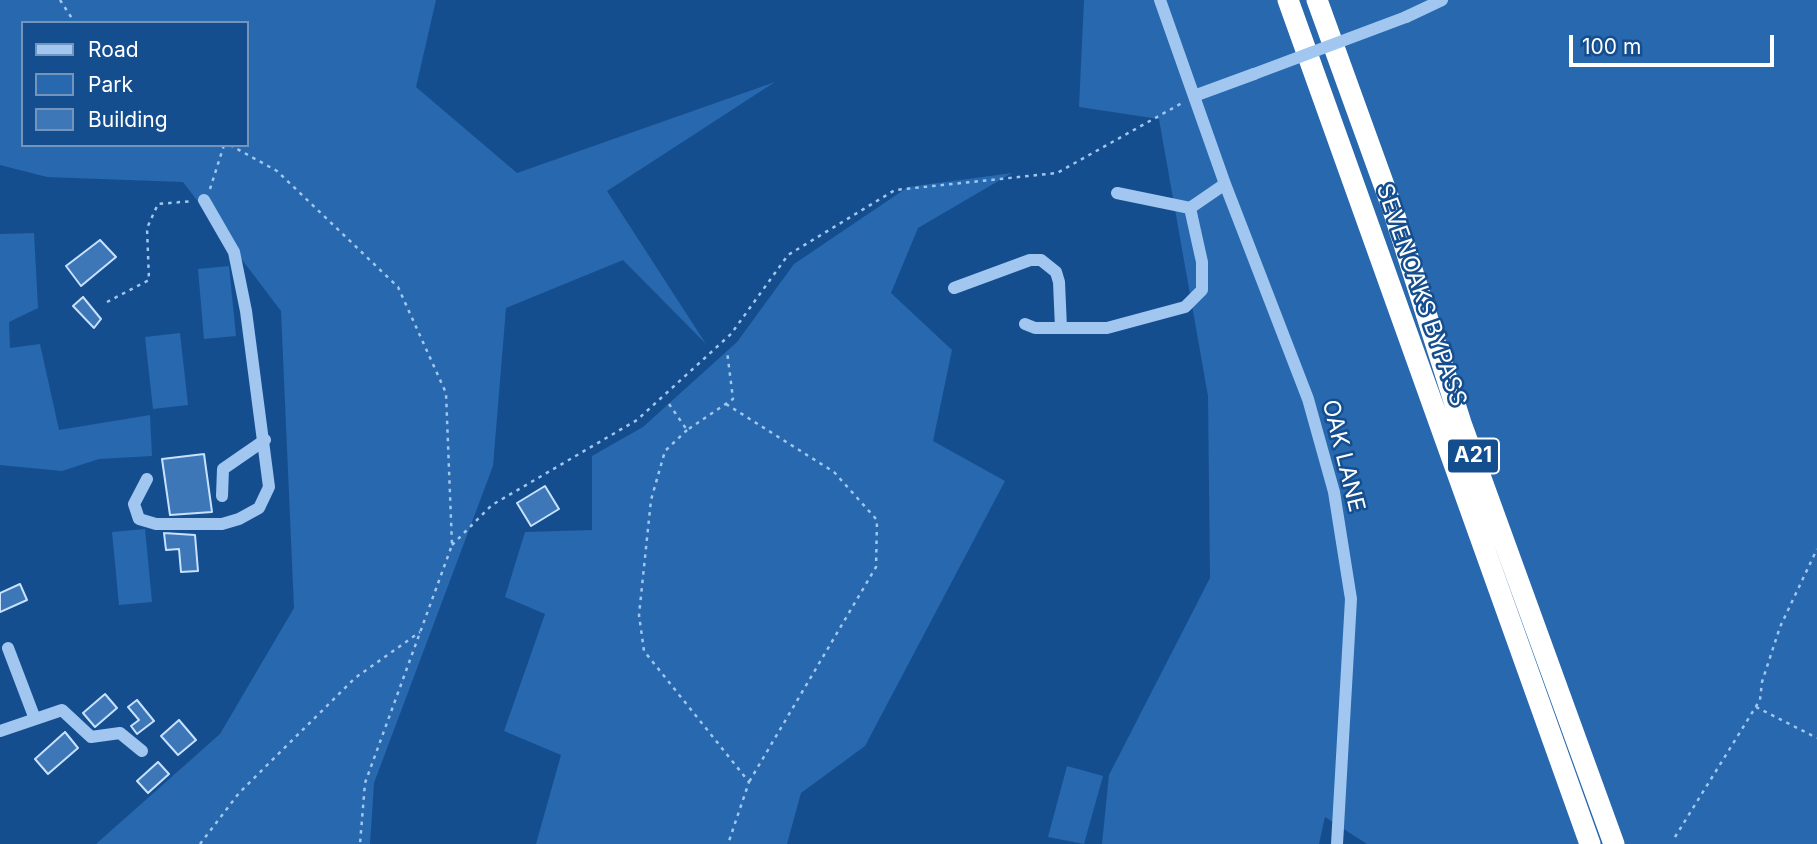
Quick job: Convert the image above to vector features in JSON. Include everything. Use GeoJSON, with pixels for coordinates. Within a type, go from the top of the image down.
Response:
{"type":"FeatureCollection","features":[{"type":"Feature","properties":{"kind":"highway","name":"SEVENOAKS BYPASS"},"geometry":{"type":"LineString","coordinates":[[1288,0],[1590,844]]}},
{"type":"Feature","properties":{"kind":"highway","name":"SEVENOAKS BYPASS"},"geometry":{"type":"LineString","coordinates":[[1317,0],[1393,210],[1461,423],[1614,844]]}},
{"type":"Feature","properties":{"kind":"street","name":"OAK LANE"},"geometry":{"type":"LineString","coordinates":[[1160,0],[1225,184],[1308,399],[1334,492],[1351,599],[1338,844]]}},
{"type":"Feature","properties":{"kind":"street"},"geometry":{"type":"LineString","coordinates":[[1194,96],[1406,17],[1442,0]]}},
{"type":"Feature","properties":{"kind":"street"},"geometry":{"type":"LineString","coordinates":[[1117,192],[1190,208],[1225,184]]}},
{"type":"Feature","properties":{"kind":"street"},"geometry":{"type":"LineString","coordinates":[[147,478],[134,504],[139,519],[156,524],[222,524],[239,519],[259,508],[270,486],[234,252],[204,200]]}},
{"type":"Feature","properties":{"kind":"street"},"geometry":{"type":"LineString","coordinates":[[1025,324],[1035,328],[1107,328],[1185,307],[1202,290],[1202,262],[1190,208]]}},
{"type":"Feature","properties":{"kind":"street"},"geometry":{"type":"LineString","coordinates":[[954,288],[1030,260],[1041,260],[1056,272],[1059,282],[1061,328]]}},
{"type":"Feature","properties":{"kind":"street"},"geometry":{"type":"LineString","coordinates":[[222,496],[223,469],[265,440]]}},
{"type":"Feature","properties":{"kind":"street"},"geometry":{"type":"LineString","coordinates":[[8,648],[35,719]]}},
{"type":"Feature","properties":{"kind":"street"},"geometry":{"type":"LineString","coordinates":[[0,731],[62,710],[91,737],[120,733],[142,751]]}},
{"type":"Feature","properties":{"kind":"path"},"geometry":{"type":"LineString","coordinates":[[60,0],[74,21]]}},
{"type":"Feature","properties":{"kind":"path"},"geometry":{"type":"LineString","coordinates":[[452,545],[492,505],[637,420],[731,334],[788,255],[847,219],[895,190],[1057,173],[1194,96]]}},
{"type":"Feature","properties":{"kind":"path"},"geometry":{"type":"LineString","coordinates":[[107,302],[149,280],[147,228],[158,204],[204,200],[215,181],[224,147]]}},
{"type":"Feature","properties":{"kind":"path"},"geometry":{"type":"LineString","coordinates":[[234,147],[276,171],[398,287],[446,393],[452,545],[365,783],[360,844]]}},
{"type":"Feature","properties":{"kind":"path"},"geometry":{"type":"LineString","coordinates":[[727,351],[733,399],[687,430],[665,451],[643,550],[639,615],[644,651],[749,782]]}},
{"type":"Feature","properties":{"kind":"path"},"geometry":{"type":"LineString","coordinates":[[669,404],[687,430]]}},
{"type":"Feature","properties":{"kind":"path"},"geometry":{"type":"LineString","coordinates":[[726,404],[834,471],[877,520],[876,567],[749,782],[728,844]]}},
{"type":"Feature","properties":{"kind":"path"},"geometry":{"type":"LineString","coordinates":[[1675,837],[1756,708],[1780,626],[1817,549]]}},
{"type":"Feature","properties":{"kind":"path"},"geometry":{"type":"LineString","coordinates":[[200,844],[239,793],[355,678],[420,632]]}},
{"type":"Feature","properties":{"kind":"path"},"geometry":{"type":"LineString","coordinates":[[1756,708],[1817,738]]}},
{"type":"Feature","properties":{"kind":"green space"},"geometry":{"type":"Polygon","coordinates":[[[0,0],[436,0],[416,87],[517,173],[775,82],[607,191],[706,344],[623,260],[506,308],[493,466],[374,783],[370,844],[96,844],[220,734],[294,608],[281,311],[183,182],[47,177],[0,165],[0,0]]]}},
{"type":"Feature","properties":{"kind":"green space"},"geometry":{"type":"Polygon","coordinates":[[[1084,0],[1817,0],[1817,844],[1367,844],[1325,817],[1319,844],[1102,844],[1109,775],[1210,578],[1208,396],[1159,119],[1079,107],[1084,0]]]}},
{"type":"Feature","properties":{"kind":"green space"},"geometry":{"type":"Polygon","coordinates":[[[1012,173],[918,228],[891,293],[952,350],[933,441],[1005,481],[865,746],[801,793],[787,844],[536,844],[561,755],[504,731],[545,614],[505,597],[525,532],[592,530],[592,456],[643,427],[737,342],[794,264],[908,187],[1012,173]]]}},
{"type":"Feature","properties":{"kind":"green space"},"geometry":{"type":"Polygon","coordinates":[[[34,233],[38,308],[9,322],[10,348],[40,344],[59,430],[150,415],[152,456],[99,459],[62,471],[0,465],[0,234],[34,233]]]}},
{"type":"Feature","properties":{"kind":"green space"},"geometry":{"type":"Polygon","coordinates":[[[229,266],[236,336],[204,339],[198,269],[229,266]]]}},
{"type":"Feature","properties":{"kind":"green space"},"geometry":{"type":"Polygon","coordinates":[[[180,333],[188,405],[153,409],[145,337],[180,333]]]}},
{"type":"Feature","properties":{"kind":"green space"},"geometry":{"type":"Polygon","coordinates":[[[145,529],[152,602],[119,605],[112,532],[145,529]]]}},
{"type":"Feature","properties":{"kind":"green space"},"geometry":{"type":"Polygon","coordinates":[[[1067,766],[1103,776],[1084,844],[1048,837],[1067,766]]]}},
{"type":"Feature","properties":{"kind":"building"},"geometry":{"type":"Polygon","coordinates":[[[100,240],[116,257],[81,286],[66,266],[100,240]]]}},
{"type":"Feature","properties":{"kind":"building"},"geometry":{"type":"Polygon","coordinates":[[[83,297],[101,319],[94,328],[73,306],[83,297]]]}},
{"type":"Feature","properties":{"kind":"building"},"geometry":{"type":"Polygon","coordinates":[[[204,454],[212,512],[170,515],[162,459],[204,454]]]}},
{"type":"Feature","properties":{"kind":"building"},"geometry":{"type":"Polygon","coordinates":[[[545,486],[559,509],[531,526],[517,503],[545,486]]]}},
{"type":"Feature","properties":{"kind":"building"},"geometry":{"type":"Polygon","coordinates":[[[164,533],[195,535],[198,571],[181,572],[179,549],[166,550],[164,533]]]}},
{"type":"Feature","properties":{"kind":"building"},"geometry":{"type":"Polygon","coordinates":[[[20,584],[27,600],[0,612],[0,593],[20,584]]]}},
{"type":"Feature","properties":{"kind":"building"},"geometry":{"type":"Polygon","coordinates":[[[105,694],[117,708],[95,727],[83,713],[105,694]]]}},
{"type":"Feature","properties":{"kind":"building"},"geometry":{"type":"Polygon","coordinates":[[[137,700],[154,721],[137,734],[131,726],[139,720],[128,707],[137,700]]]}},
{"type":"Feature","properties":{"kind":"building"},"geometry":{"type":"Polygon","coordinates":[[[179,720],[196,740],[178,755],[161,736],[179,720]]]}},
{"type":"Feature","properties":{"kind":"building"},"geometry":{"type":"Polygon","coordinates":[[[65,732],[78,748],[48,774],[35,759],[65,732]]]}},
{"type":"Feature","properties":{"kind":"building"},"geometry":{"type":"Polygon","coordinates":[[[158,762],[169,774],[148,793],[137,781],[158,762]]]}}]}
